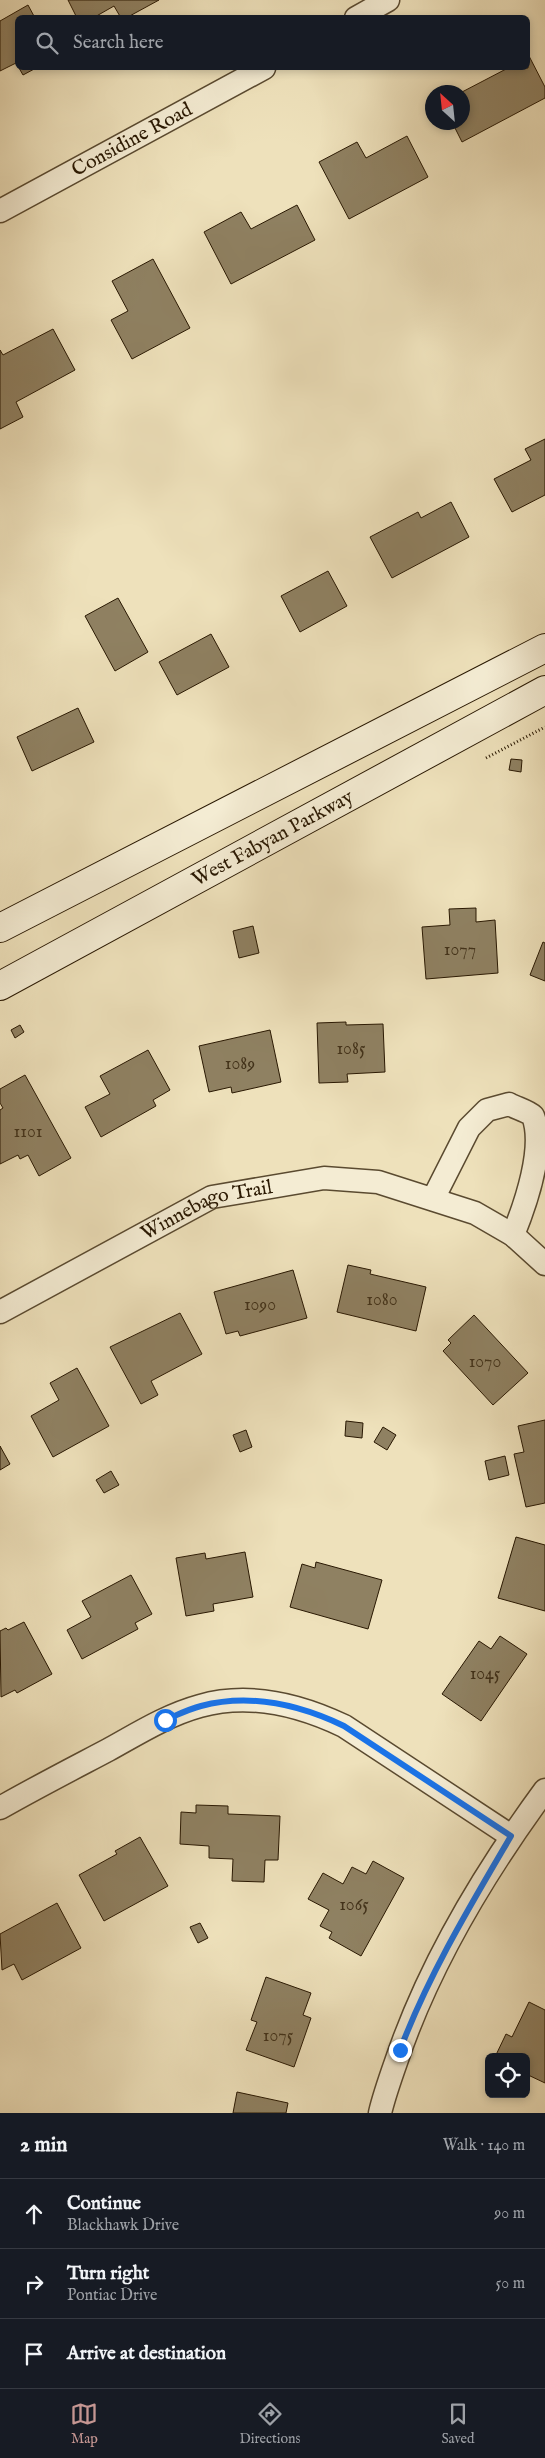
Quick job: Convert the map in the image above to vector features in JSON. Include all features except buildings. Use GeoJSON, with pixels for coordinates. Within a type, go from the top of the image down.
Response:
{"type":"FeatureCollection","features":[{"type":"Feature","properties":{"kind":"main road"},"geometry":{"type":"LineString","coordinates":[[0,928],[545,648]]}},
{"type":"Feature","properties":{"kind":"main road","name":"West Fabyan Parkway"},"geometry":{"type":"LineString","coordinates":[[0,986],[545,690]]}},
{"type":"Feature","properties":{"kind":"street"},"geometry":{"type":"LineString","coordinates":[[361,15],[388,0]]}},
{"type":"Feature","properties":{"kind":"street","name":"Considine Road"},"geometry":{"type":"LineString","coordinates":[[0,211],[260,70]]}},
{"type":"Feature","properties":{"kind":"street"},"geometry":{"type":"LineString","coordinates":[[433,1199],[469,1128],[487,1110],[509,1104],[533,1116],[545,1137],[542,1167],[513,1235]]}},
{"type":"Feature","properties":{"kind":"street","name":"Winnebago Trail"},"geometry":{"type":"LineString","coordinates":[[0,1312],[212,1197],[324,1178],[378,1182],[475,1213],[513,1235],[545,1264]]}},
{"type":"Feature","properties":{"kind":"street"},"geometry":{"type":"LineString","coordinates":[[0,1808],[165,1720],[199,1706],[245,1700],[308,1710],[344,1726],[511,1836]]}},
{"type":"Feature","properties":{"kind":"street"},"geometry":{"type":"LineString","coordinates":[[380,2113],[400,2050],[419,2001],[446,1947],[511,1836],[545,1790]]}},
{"type":"Feature","properties":{"kind":"route"},"geometry":{"type":"LineString","coordinates":[[165,1720],[199,1706],[218,1702],[245,1700],[291,1706],[316,1712],[344,1726],[511,1836],[446,1947],[419,2001],[400,2050]]}}]}
